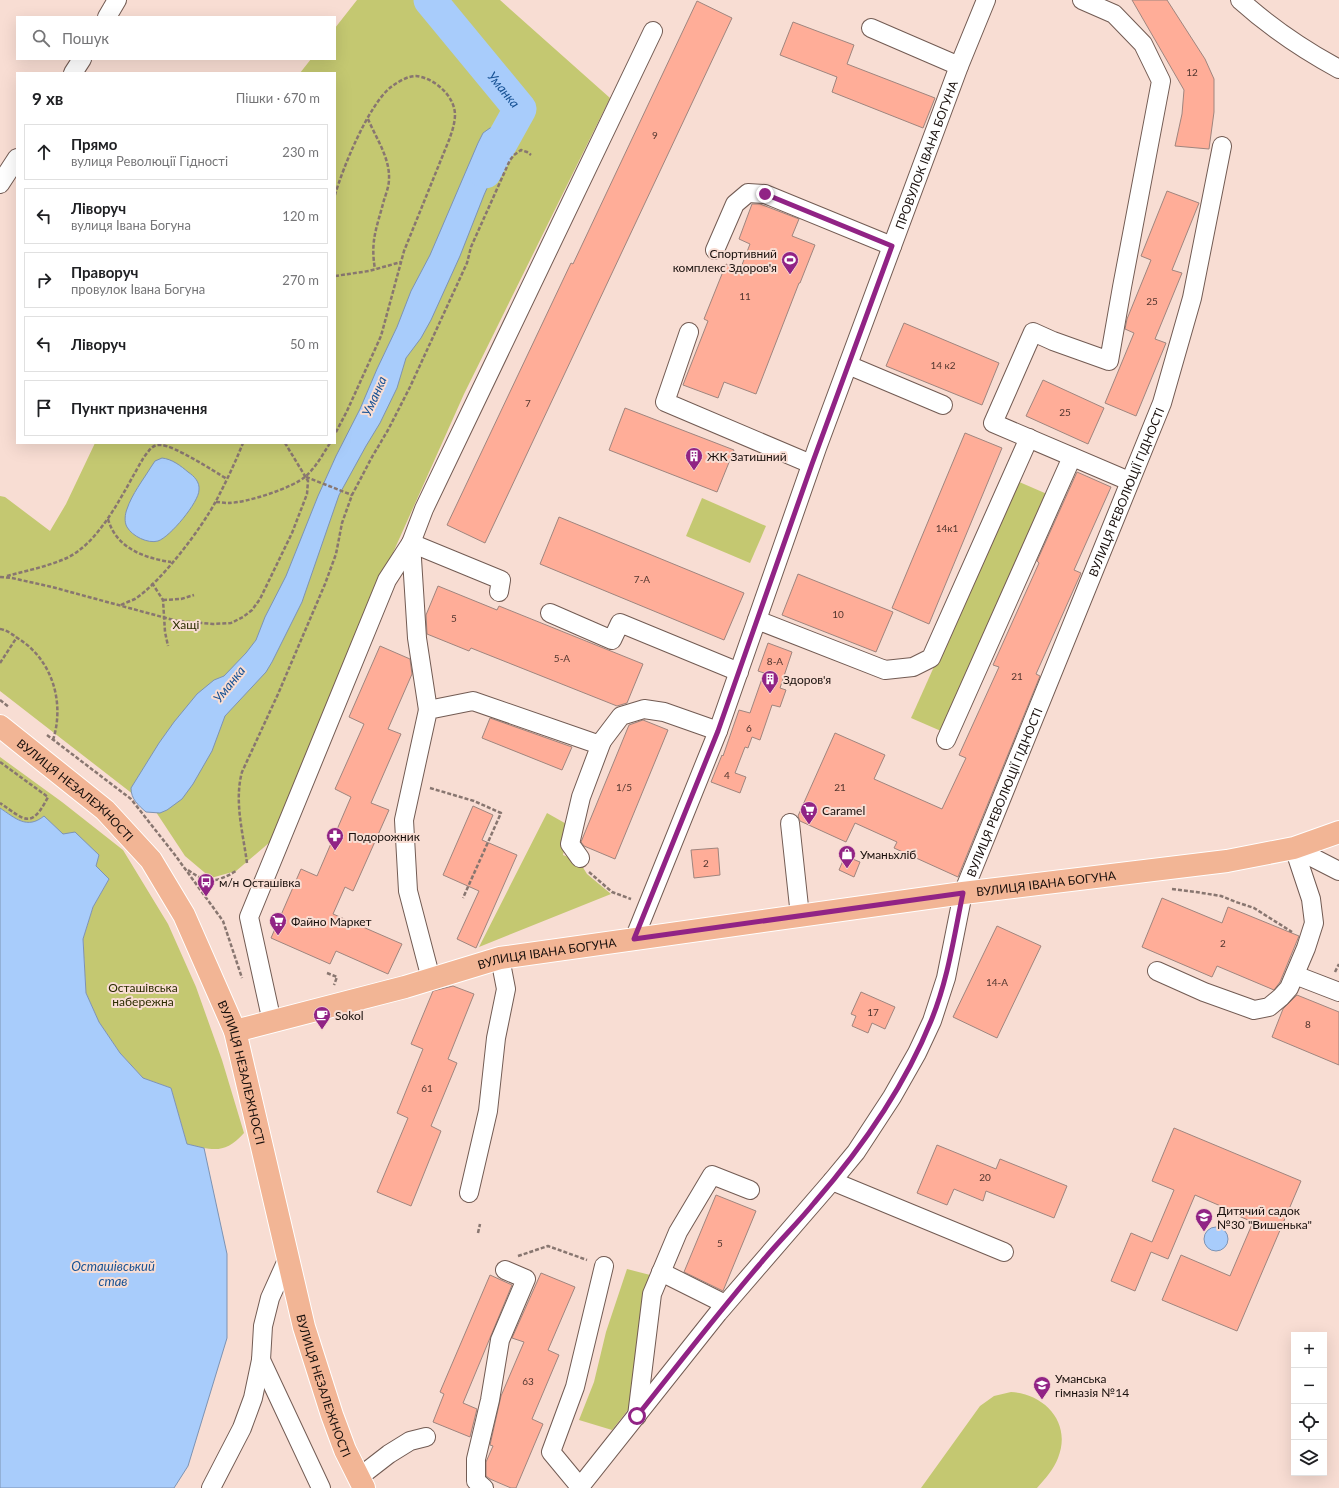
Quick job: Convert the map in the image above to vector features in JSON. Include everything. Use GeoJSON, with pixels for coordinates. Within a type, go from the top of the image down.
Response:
{"type":"FeatureCollection","features":[{"type":"Feature","properties":{"kind":"main road","name":"ВУЛИЦЯ НЕЗАЛЕЖНОСТІ"},"geometry":{"type":"LineString","coordinates":[[0,726],[105,810],[151,860],[184,915],[235,1031],[304,1327],[332,1415],[361,1483]]}},
{"type":"Feature","properties":{"kind":"main road","name":"ВУЛИЦЯ ІВАНА БОГУНА"},"geometry":{"type":"LineString","coordinates":[[235,1031],[431,979],[500,958],[636,932],[800,916],[963,893],[1227,861],[1294,848],[1339,832]]}},
{"type":"Feature","properties":{"kind":"street"},"geometry":{"type":"LineString","coordinates":[[108,16],[117,0]]}},
{"type":"Feature","properties":{"kind":"street","name":"ПРОВУЛОК ІВАНА БОГУНА"},"geometry":{"type":"LineString","coordinates":[[636,932],[718,731],[848,365],[959,66],[986,0]]}},
{"type":"Feature","properties":{"kind":"street"},"geometry":{"type":"LineString","coordinates":[[1082,0],[1114,14],[1143,44],[1161,81],[1122,287],[1110,361],[1032,332],[993,423],[1129,482]]}},
{"type":"Feature","properties":{"kind":"street"},"geometry":{"type":"LineString","coordinates":[[1240,0],[1256,14],[1317,57],[1339,69]]}},
{"type":"Feature","properties":{"kind":"street"},"geometry":{"type":"LineString","coordinates":[[871,28],[959,66]]}},
{"type":"Feature","properties":{"kind":"street"},"geometry":{"type":"LineString","coordinates":[[272,1022],[249,917],[388,580],[411,543],[427,502],[653,31]]}},
{"type":"Feature","properties":{"kind":"street"},"geometry":{"type":"LineString","coordinates":[[74,72],[81,60]]}},
{"type":"Feature","properties":{"kind":"street","name":"ВУЛИЦЯ РЕВОЛЮЦІЇ ГІДНОСТІ"},"geometry":{"type":"LineString","coordinates":[[579,1487],[725,1304],[832,1182],[856,1152],[892,1097],[918,1053],[932,1020],[946,978],[963,893],[1162,403],[1192,298],[1222,146]]}},
{"type":"Feature","properties":{"kind":"street"},"geometry":{"type":"LineString","coordinates":[[0,184],[16,160]]}},
{"type":"Feature","properties":{"kind":"street"},"geometry":{"type":"LineString","coordinates":[[715,250],[735,204],[748,193],[765,194],[892,246]]}},
{"type":"Feature","properties":{"kind":"street"},"geometry":{"type":"LineString","coordinates":[[688,332],[665,402],[812,464]]}},
{"type":"Feature","properties":{"kind":"street"},"geometry":{"type":"LineString","coordinates":[[848,365],[943,405]]}},
{"type":"Feature","properties":{"kind":"street"},"geometry":{"type":"LineString","coordinates":[[757,620],[885,670],[913,667],[931,658],[1029,438]]}},
{"type":"Feature","properties":{"kind":"street"},"geometry":{"type":"LineString","coordinates":[[946,740],[1057,481],[1072,457]]}},
{"type":"Feature","properties":{"kind":"street"},"geometry":{"type":"LineString","coordinates":[[411,543],[501,580],[499,592]]}},
{"type":"Feature","properties":{"kind":"street"},"geometry":{"type":"LineString","coordinates":[[411,543],[417,638],[428,710],[404,820],[408,891],[431,979]]}},
{"type":"Feature","properties":{"kind":"street"},"geometry":{"type":"LineString","coordinates":[[550,613],[612,640],[620,624],[739,672]]}},
{"type":"Feature","properties":{"kind":"street"},"geometry":{"type":"LineString","coordinates":[[428,710],[473,701],[597,744],[602,741]]}},
{"type":"Feature","properties":{"kind":"street"},"geometry":{"type":"LineString","coordinates":[[580,858],[570,844],[581,797],[602,741],[620,716],[644,709],[664,712],[718,731]]}},
{"type":"Feature","properties":{"kind":"street"},"geometry":{"type":"LineString","coordinates":[[790,823],[800,916]]}},
{"type":"Feature","properties":{"kind":"street"},"geometry":{"type":"LineString","coordinates":[[1294,848],[1339,871]]}},
{"type":"Feature","properties":{"kind":"street"},"geometry":{"type":"LineString","coordinates":[[1157,971],[1204,992],[1254,1010],[1269,1007],[1281,997],[1289,988],[1309,949],[1314,923],[1312,900],[1294,848]]}},
{"type":"Feature","properties":{"kind":"street"},"geometry":{"type":"LineString","coordinates":[[469,1193],[488,1111],[496,1038],[506,989],[500,958]]}},
{"type":"Feature","properties":{"kind":"street"},"geometry":{"type":"LineString","coordinates":[[1295,974],[1339,992]]}},
{"type":"Feature","properties":{"kind":"street"},"geometry":{"type":"LineString","coordinates":[[637,1416],[652,1294],[678,1232],[712,1175],[750,1190]]}},
{"type":"Feature","properties":{"kind":"street"},"geometry":{"type":"LineString","coordinates":[[832,1182],[1004,1252]]}},
{"type":"Feature","properties":{"kind":"street"},"geometry":{"type":"LineString","coordinates":[[211,1488],[242,1428],[252,1398],[261,1360],[263,1326],[270,1298],[288,1258]]}},
{"type":"Feature","properties":{"kind":"street"},"geometry":{"type":"LineString","coordinates":[[484,1488],[476,1481],[476,1459],[490,1400],[500,1340],[526,1279],[510,1263]]}},
{"type":"Feature","properties":{"kind":"street"},"geometry":{"type":"LineString","coordinates":[[579,1487],[551,1452],[576,1388],[604,1266]]}},
{"type":"Feature","properties":{"kind":"street"},"geometry":{"type":"LineString","coordinates":[[661,1272],[725,1304]]}},
{"type":"Feature","properties":{"kind":"street"},"geometry":{"type":"LineString","coordinates":[[261,1360],[322,1488]]}},
{"type":"Feature","properties":{"kind":"street"},"geometry":{"type":"LineString","coordinates":[[361,1483],[394,1451],[410,1441],[426,1437]]}},
{"type":"Feature","properties":{"kind":"path"},"geometry":{"type":"LineString","coordinates":[[336,192],[356,140],[382,95],[401,80],[415,76],[438,85],[444,91],[453,105],[455,114],[454,125],[401,262],[381,336],[336,432]]}},
{"type":"Feature","properties":{"kind":"path"},"geometry":{"type":"LineString","coordinates":[[368,118],[385,158],[389,180],[374,238],[373,255],[375,269]]}},
{"type":"Feature","properties":{"kind":"path"},"geometry":{"type":"LineString","coordinates":[[247,863],[241,828],[239,781],[325,584],[336,554],[342,523],[350,495],[382,441],[410,387],[467,263],[471,246],[510,160],[521,150],[531,155]]}},
{"type":"Feature","properties":{"kind":"path"},"geometry":{"type":"LineString","coordinates":[[336,276],[375,269],[401,262]]}},
{"type":"Feature","properties":{"kind":"path"},"geometry":{"type":"LineString","coordinates":[[4,577],[63,560],[83,548],[96,536],[108,519],[144,457],[151,448],[156,445],[161,444],[172,448],[227,479]]}},
{"type":"Feature","properties":{"kind":"path"},"geometry":{"type":"LineString","coordinates":[[120,605],[134,599],[152,583],[198,529],[216,502],[243,444]]}},
{"type":"Feature","properties":{"kind":"path"},"geometry":{"type":"LineString","coordinates":[[0,577],[52,586],[177,621],[213,624],[231,622],[243,617],[252,610],[260,599],[292,533],[307,494],[308,481],[285,444]]}},
{"type":"Feature","properties":{"kind":"path"},"geometry":{"type":"LineString","coordinates":[[216,502],[228,504],[249,500],[290,486],[306,477],[329,444]]}},
{"type":"Feature","properties":{"kind":"path"},"geometry":{"type":"LineString","coordinates":[[306,477],[350,495]]}},
{"type":"Feature","properties":{"kind":"path"},"geometry":{"type":"LineString","coordinates":[[108,519],[110,528],[122,544],[161,561],[171,562]]}},
{"type":"Feature","properties":{"kind":"path"},"geometry":{"type":"LineString","coordinates":[[152,583],[163,600],[168,646]]}},
{"type":"Feature","properties":{"kind":"path"},"geometry":{"type":"LineString","coordinates":[[163,600],[181,599],[194,595]]}},
{"type":"Feature","properties":{"kind":"path"},"geometry":{"type":"LineString","coordinates":[[0,628],[6,630],[30,646],[48,669],[57,697],[56,726],[53,740]]}},
{"type":"Feature","properties":{"kind":"path"},"geometry":{"type":"LineString","coordinates":[[0,663],[17,637]]}},
{"type":"Feature","properties":{"kind":"path"},"geometry":{"type":"LineString","coordinates":[[0,762],[48,797],[36,817],[31,819],[22,818],[0,802]]}},
{"type":"Feature","properties":{"kind":"path"},"geometry":{"type":"LineString","coordinates":[[412,783],[474,801],[501,813],[463,898]]}},
{"type":"Feature","properties":{"kind":"path"},"geometry":{"type":"LineString","coordinates":[[580,858],[589,873],[612,892],[635,900],[636,932]]}},
{"type":"Feature","properties":{"kind":"path"},"geometry":{"type":"LineString","coordinates":[[185,868],[194,875],[209,881],[222,879],[236,871]]}},
{"type":"Feature","properties":{"kind":"path"},"geometry":{"type":"LineString","coordinates":[[1168,888],[1221,896],[1254,908],[1285,928],[1309,949]]}},
{"type":"Feature","properties":{"kind":"path"},"geometry":{"type":"LineString","coordinates":[[328,973],[337,977],[332,990]]}},
{"type":"Feature","properties":{"kind":"path"},"geometry":{"type":"LineString","coordinates":[[478,1233],[480,1224]]}},
{"type":"Feature","properties":{"kind":"path"},"geometry":{"type":"LineString","coordinates":[[510,1263],[548,1246],[604,1266]]}},
{"type":"Feature","properties":{"kind":"green space","name":"Хащі"},"geometry":{"type":"Polygon","coordinates":[[[357,0],[500,0],[610,98],[464,394],[388,564],[277,836],[236,871],[211,878],[185,856],[156,812],[0,691],[0,496],[5,497],[50,531],[66,504],[95,444],[336,444],[336,72],[301,72],[310,60],[336,60],[336,27],[357,0]]]}},
{"type":"Feature","properties":{"kind":"green space"},"geometry":{"type":"Polygon","coordinates":[[[1017,481],[1047,494],[941,731],[911,718],[1017,481]]]}},
{"type":"Feature","properties":{"kind":"green space"},"geometry":{"type":"Polygon","coordinates":[[[702,498],[766,526],[750,563],[686,536],[702,498]]]}},
{"type":"Feature","properties":{"kind":"green space","name":"Осташівська набережна"},"geometry":{"type":"Polygon","coordinates":[[[0,757],[62,802],[123,850],[168,924],[196,987],[222,1060],[244,1133],[230,1145],[224,1148],[211,1149],[187,1144],[171,1088],[143,1078],[120,1053],[99,1022],[86,993],[83,939],[93,907],[109,879],[44,816],[32,822],[21,821],[0,808],[0,757]]]}},
{"type":"Feature","properties":{"kind":"green space"},"geometry":{"type":"Polygon","coordinates":[[[547,813],[570,826],[563,855],[579,861],[587,874],[611,894],[479,947],[547,813]]]}},
{"type":"Feature","properties":{"kind":"green space"},"geometry":{"type":"Polygon","coordinates":[[[627,1269],[654,1276],[635,1401],[612,1430],[579,1420],[594,1382],[606,1332],[627,1269]]]}},
{"type":"Feature","properties":{"kind":"green space"},"geometry":{"type":"Polygon","coordinates":[[[1011,1392],[1035,1398],[1045,1405],[1058,1422],[1061,1433],[1061,1445],[1058,1458],[1049,1474],[1037,1488],[921,1488],[980,1406],[994,1396],[1011,1392]]]}},
{"type":"Feature","properties":{"kind":"water"},"geometry":{"type":"Polygon","coordinates":[[[490,128],[502,130],[511,134],[484,195],[460,256],[431,320],[421,338],[406,358],[397,388],[380,423],[339,495],[302,602],[272,662],[266,672],[225,716],[212,751],[193,784],[182,799],[167,810],[160,813],[146,812],[134,799],[131,788],[159,743],[197,694],[214,680],[224,676],[256,640],[265,617],[286,576],[318,496],[360,409],[397,327],[411,291],[430,255],[478,143],[483,133],[490,128]]]}},
{"type":"Feature","properties":{"kind":"water"},"geometry":{"type":"Polygon","coordinates":[[[162,458],[176,463],[192,475],[198,482],[199,490],[194,502],[183,518],[163,538],[154,542],[136,536],[129,530],[126,525],[125,516],[129,503],[138,487],[155,461],[162,458]]]}},
{"type":"Feature","properties":{"kind":"water","name":"Осташівський став"},"geometry":{"type":"Polygon","coordinates":[[[0,808],[21,821],[32,822],[44,816],[63,834],[75,832],[99,855],[96,866],[109,879],[93,907],[83,939],[86,993],[99,1022],[120,1053],[143,1078],[171,1088],[187,1144],[204,1148],[227,1254],[227,1338],[188,1466],[174,1488],[0,1488],[0,808]]]}},
{"type":"Feature","properties":{"kind":"water"},"geometry":{"type":"Polygon","coordinates":[[[1216,1227],[1221,1228],[1227,1234],[1227,1244],[1221,1250],[1216,1251],[1211,1250],[1205,1244],[1204,1239],[1205,1234],[1211,1228],[1216,1227]]]}},
{"type":"Feature","properties":{"kind":"building"},"geometry":{"type":"Polygon","coordinates":[[[1132,0],[1167,0],[1205,59],[1214,79],[1214,112],[1209,149],[1175,146],[1182,114],[1184,90],[1132,0]]]}},
{"type":"Feature","properties":{"kind":"building"},"geometry":{"type":"Polygon","coordinates":[[[697,1],[732,18],[485,543],[447,525],[571,263],[573,264],[697,1]]]}},
{"type":"Feature","properties":{"kind":"building"},"geometry":{"type":"Polygon","coordinates":[[[793,22],[854,45],[847,64],[935,98],[923,128],[832,92],[837,77],[780,55],[793,22]]]}},
{"type":"Feature","properties":{"kind":"building"},"geometry":{"type":"Polygon","coordinates":[[[1167,191],[1199,203],[1172,270],[1182,273],[1155,339],[1166,343],[1136,416],[1105,403],[1134,333],[1125,329],[1127,319],[1151,260],[1141,256],[1167,191]]]}},
{"type":"Feature","properties":{"kind":"building"},"geometry":{"type":"Polygon","coordinates":[[[752,204],[760,204],[799,219],[792,236],[815,245],[756,394],[724,382],[718,398],[683,385],[708,321],[704,319],[726,264],[740,270],[750,244],[739,239],[752,204]]]}},
{"type":"Feature","properties":{"kind":"building"},"geometry":{"type":"Polygon","coordinates":[[[904,323],[999,363],[982,405],[886,366],[904,323]]]}},
{"type":"Feature","properties":{"kind":"building"},"geometry":{"type":"Polygon","coordinates":[[[1043,380],[1104,408],[1088,444],[1026,416],[1043,380]]]}},
{"type":"Feature","properties":{"kind":"building","name":"ЖК Затишний"},"geometry":{"type":"Polygon","coordinates":[[[625,408],[734,450],[717,492],[609,450],[625,408]]]}},
{"type":"Feature","properties":{"kind":"building"},"geometry":{"type":"Polygon","coordinates":[[[965,433],[1002,448],[929,624],[892,608],[965,433]]]}},
{"type":"Feature","properties":{"kind":"building"},"geometry":{"type":"Polygon","coordinates":[[[1077,472],[1111,487],[1074,570],[1081,573],[1036,674],[1040,676],[958,877],[894,848],[897,842],[855,823],[846,842],[800,821],[798,816],[835,733],[885,755],[874,779],[942,809],[966,758],[959,755],[999,667],[993,665],[1039,563],[1037,561],[1077,472]]]}},
{"type":"Feature","properties":{"kind":"building"},"geometry":{"type":"Polygon","coordinates":[[[559,517],[744,593],[724,640],[540,564],[559,517]]]}},
{"type":"Feature","properties":{"kind":"building"},"geometry":{"type":"Polygon","coordinates":[[[798,574],[893,612],[876,652],[782,615],[798,574]]]}},
{"type":"Feature","properties":{"kind":"building"},"geometry":{"type":"Polygon","coordinates":[[[438,586],[497,610],[499,606],[643,664],[627,703],[617,706],[471,648],[469,651],[427,634],[426,615],[438,586]]]}},
{"type":"Feature","properties":{"kind":"building"},"geometry":{"type":"Polygon","coordinates":[[[768,643],[792,652],[780,688],[786,690],[780,707],[772,705],[760,740],[752,737],[748,748],[745,747],[735,773],[746,777],[740,793],[711,782],[722,755],[723,756],[739,710],[750,713],[764,673],[758,671],[768,643]]]}},
{"type":"Feature","properties":{"kind":"building"},"geometry":{"type":"Polygon","coordinates":[[[380,646],[410,659],[412,674],[388,729],[401,734],[371,803],[389,810],[353,891],[345,887],[333,914],[402,944],[388,974],[336,951],[330,964],[271,938],[301,869],[317,876],[351,797],[335,789],[364,724],[349,717],[380,646]]]}},
{"type":"Feature","properties":{"kind":"building"},"geometry":{"type":"Polygon","coordinates":[[[490,718],[572,747],[562,770],[482,738],[490,718]]]}},
{"type":"Feature","properties":{"kind":"building"},"geometry":{"type":"Polygon","coordinates":[[[643,720],[668,730],[615,859],[584,846],[581,842],[629,725],[643,720]]]}},
{"type":"Feature","properties":{"kind":"building"},"geometry":{"type":"Polygon","coordinates":[[[473,806],[493,815],[482,840],[517,855],[476,948],[457,939],[479,891],[443,875],[473,806]]]}},
{"type":"Feature","properties":{"kind":"building"},"geometry":{"type":"Polygon","coordinates":[[[718,848],[720,875],[694,878],[691,850],[718,848]]]}},
{"type":"Feature","properties":{"kind":"building"},"geometry":{"type":"Polygon","coordinates":[[[845,856],[860,862],[854,877],[839,870],[845,856]]]}},
{"type":"Feature","properties":{"kind":"building"},"geometry":{"type":"Polygon","coordinates":[[[1162,898],[1222,923],[1228,907],[1299,936],[1280,982],[1274,990],[1217,966],[1212,977],[1142,947],[1162,898]]]}},
{"type":"Feature","properties":{"kind":"building"},"geometry":{"type":"Polygon","coordinates":[[[997,926],[1041,946],[997,1038],[953,1017],[997,926]]]}},
{"type":"Feature","properties":{"kind":"building"},"geometry":{"type":"Polygon","coordinates":[[[453,986],[474,994],[448,1059],[457,1063],[431,1126],[441,1131],[411,1206],[377,1192],[408,1118],[397,1113],[423,1049],[411,1044],[433,991],[453,986]]]}},
{"type":"Feature","properties":{"kind":"building"},"geometry":{"type":"Polygon","coordinates":[[[861,992],[895,1007],[885,1029],[872,1023],[868,1033],[852,1026],[856,1016],[851,1014],[861,992]]]}},
{"type":"Feature","properties":{"kind":"building"},"geometry":{"type":"Polygon","coordinates":[[[1297,995],[1339,1012],[1339,1065],[1272,1037],[1283,1009],[1297,995]]]}},
{"type":"Feature","properties":{"kind":"building"},"geometry":{"type":"Polygon","coordinates":[[[1174,1128],[1301,1181],[1237,1331],[1162,1300],[1181,1255],[1230,1276],[1253,1222],[1195,1195],[1168,1259],[1151,1252],[1135,1291],[1111,1281],[1131,1233],[1152,1242],[1174,1190],[1152,1181],[1174,1128]]]}},
{"type":"Feature","properties":{"kind":"building"},"geometry":{"type":"Polygon","coordinates":[[[937,1145],[996,1169],[1000,1159],[1067,1186],[1054,1218],[986,1191],[983,1201],[954,1189],[947,1205],[917,1193],[937,1145]]]}},
{"type":"Feature","properties":{"kind":"building"},"geometry":{"type":"Polygon","coordinates":[[[716,1195],[756,1211],[723,1291],[684,1272],[716,1195]]]}},
{"type":"Feature","properties":{"kind":"building"},"geometry":{"type":"Polygon","coordinates":[[[541,1273],[575,1287],[548,1350],[559,1355],[532,1419],[543,1424],[516,1488],[511,1488],[486,1476],[486,1462],[493,1446],[490,1445],[501,1396],[524,1342],[512,1338],[541,1273]]]}},
{"type":"Feature","properties":{"kind":"building"},"geometry":{"type":"Polygon","coordinates":[[[490,1275],[512,1285],[463,1403],[477,1409],[470,1437],[433,1422],[444,1394],[440,1392],[490,1275]]]}},
{"type":"Feature","properties":{"kind":"waterway","name":"Уманка"},"geometry":{"type":"LineString","coordinates":[[430,0],[520,109],[485,172]]}},
{"type":"Feature","properties":{"kind":"place","name":"Спортивний комплекс Здоров'я"},"geometry":{"type":"Point","coordinates":[790,275]}},
{"type":"Feature","properties":{"kind":"place","name":"ЖК Затишний"},"geometry":{"type":"Point","coordinates":[694,471]}},
{"type":"Feature","properties":{"kind":"place","name":"Здоров'я"},"geometry":{"type":"Point","coordinates":[770,694]}},
{"type":"Feature","properties":{"kind":"place","name":"Caramel"},"geometry":{"type":"Point","coordinates":[809,825]}},
{"type":"Feature","properties":{"kind":"place","name":"Подорожник"},"geometry":{"type":"Point","coordinates":[335,851]}},
{"type":"Feature","properties":{"kind":"place","name":"Уманьхліб"},"geometry":{"type":"Point","coordinates":[847,869]}},
{"type":"Feature","properties":{"kind":"place","name":"м/н Осташівка"},"geometry":{"type":"Point","coordinates":[206,897]}},
{"type":"Feature","properties":{"kind":"place","name":"Файно Маркет"},"geometry":{"type":"Point","coordinates":[278,936]}},
{"type":"Feature","properties":{"kind":"place","name":"Sokol"},"geometry":{"type":"Point","coordinates":[322,1030]}},
{"type":"Feature","properties":{"kind":"place","name":"Дитячий садок №30 \"Вишенька\""},"geometry":{"type":"Point","coordinates":[1204,1232]}},
{"type":"Feature","properties":{"kind":"place","name":"Уманська гімназія №14"},"geometry":{"type":"Point","coordinates":[1042,1400]}},
{"type":"Feature","properties":{"kind":"route"},"geometry":{"type":"LineString","coordinates":[[637,1416],[718,1313],[814,1204],[856,1152],[892,1097],[918,1053],[932,1020],[946,978],[963,893],[634,939],[718,731],[812,464],[892,246],[765,194]]}}]}
